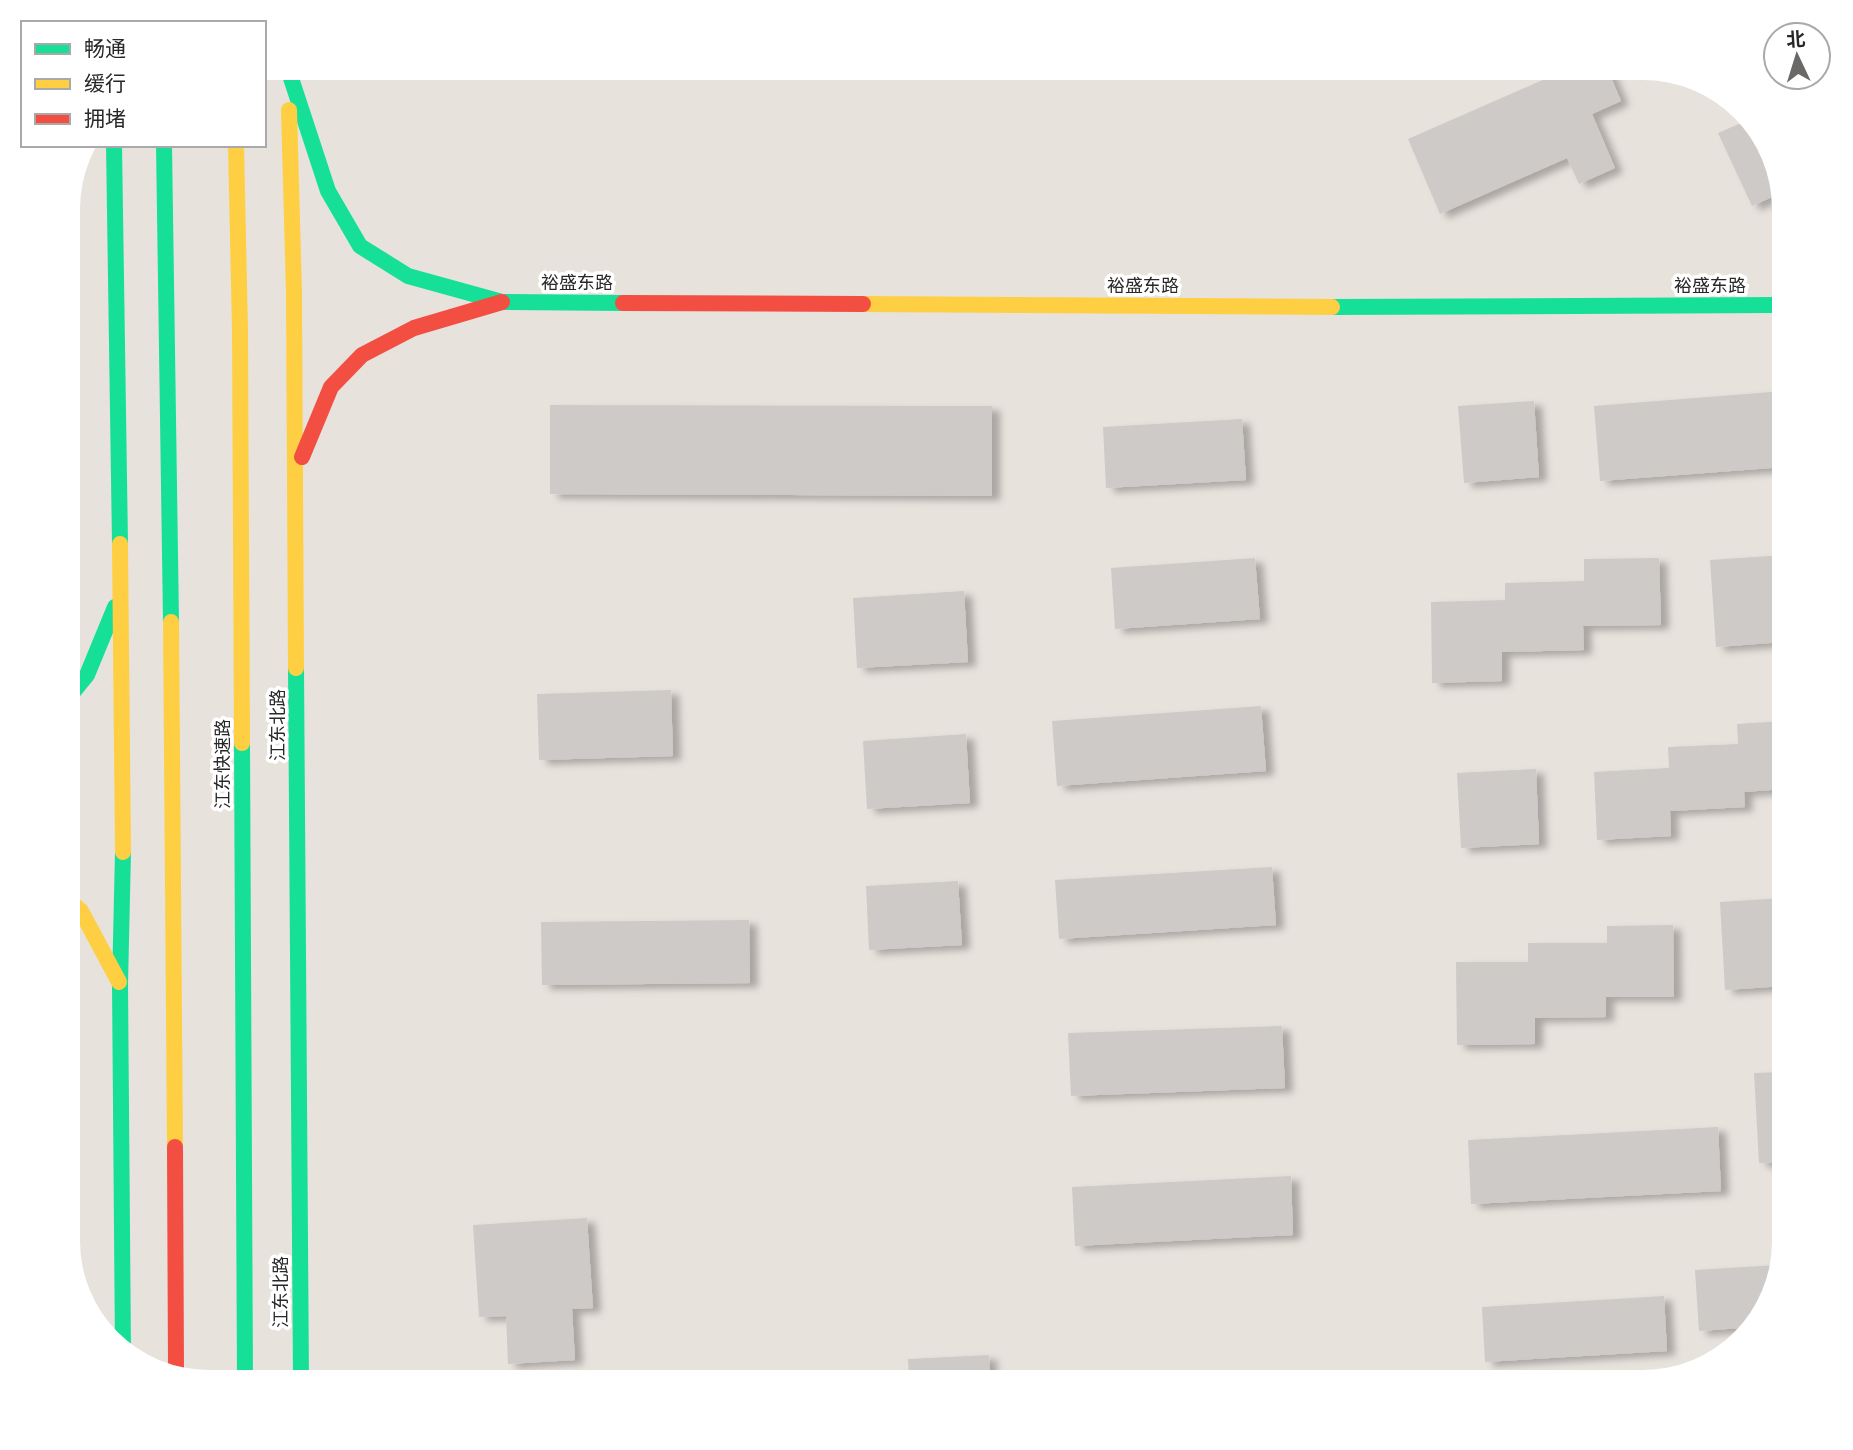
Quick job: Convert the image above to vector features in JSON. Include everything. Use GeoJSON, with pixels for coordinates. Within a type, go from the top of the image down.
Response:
{"type":"FeatureCollection","features":[{"type":"Feature","properties":{"kind":"main road","name":"江东北路"},"geometry":{"type":"LineString","coordinates":[[288,81],[294,293],[301,1370]]}},
{"type":"Feature","properties":{"kind":"main road","name":"裕盛东路"},"geometry":{"type":"LineString","coordinates":[[292,81],[328,191],[360,246],[408,276],[502,302],[1362,307],[1772,305]]}},
{"type":"Feature","properties":{"kind":"main road"},"geometry":{"type":"LineString","coordinates":[[114,147],[121,592],[123,1336]]}},
{"type":"Feature","properties":{"kind":"main road"},"geometry":{"type":"LineString","coordinates":[[164,147],[173,729],[175,1365]]}},
{"type":"Feature","properties":{"kind":"main road","name":"江东快速路"},"geometry":{"type":"LineString","coordinates":[[236,147],[240,331],[246,1370]]}},
{"type":"Feature","properties":{"kind":"main road","name":"裕盛东路"},"geometry":{"type":"LineString","coordinates":[[295,472],[331,387],[362,355],[415,328],[502,302]]}},
{"type":"Feature","properties":{"kind":"main road"},"geometry":{"type":"LineString","coordinates":[[81,683],[87,676],[121,592]]}},
{"type":"Feature","properties":{"kind":"main road"},"geometry":{"type":"LineString","coordinates":[[81,911],[120,984]]}},
{"type":"Feature","properties":{"kind":"building"},"geometry":{"type":"Polygon","coordinates":[[[1542,80],[1612,80],[1621,101],[1592,114],[1615,168],[1579,184],[1567,158],[1440,214],[1408,139],[1542,80]]]}},
{"type":"Feature","properties":{"kind":"building"},"geometry":{"type":"Polygon","coordinates":[[[1740,124],[1746,131],[1763,160],[1771,197],[1752,206],[1718,133],[1740,124]]]}},
{"type":"Feature","properties":{"kind":"building"},"geometry":{"type":"Polygon","coordinates":[[[1772,392],[1772,468],[1600,481],[1594,406],[1772,392]]]}},
{"type":"Feature","properties":{"kind":"building"},"geometry":{"type":"Polygon","coordinates":[[[1534,401],[1539,477],[1464,483],[1458,406],[1534,401]]]}},
{"type":"Feature","properties":{"kind":"building"},"geometry":{"type":"Polygon","coordinates":[[[550,405],[992,406],[992,496],[550,494],[550,405]]]}},
{"type":"Feature","properties":{"kind":"building"},"geometry":{"type":"Polygon","coordinates":[[[1242,419],[1246,480],[1106,488],[1103,427],[1242,419]]]}},
{"type":"Feature","properties":{"kind":"building"},"geometry":{"type":"Polygon","coordinates":[[[1772,556],[1772,643],[1716,647],[1710,560],[1772,556]]]}},
{"type":"Feature","properties":{"kind":"building"},"geometry":{"type":"Polygon","coordinates":[[[1255,558],[1260,619],[1115,629],[1111,568],[1255,558]]]}},
{"type":"Feature","properties":{"kind":"building"},"geometry":{"type":"Polygon","coordinates":[[[1659,558],[1661,625],[1583,626],[1584,650],[1502,652],[1502,681],[1432,683],[1431,602],[1505,600],[1505,583],[1584,581],[1584,559],[1659,558]]]}},
{"type":"Feature","properties":{"kind":"building"},"geometry":{"type":"Polygon","coordinates":[[[964,591],[968,662],[857,668],[853,598],[964,591]]]}},
{"type":"Feature","properties":{"kind":"building"},"geometry":{"type":"Polygon","coordinates":[[[671,690],[673,756],[539,760],[537,694],[671,690]]]}},
{"type":"Feature","properties":{"kind":"building"},"geometry":{"type":"Polygon","coordinates":[[[1261,706],[1266,771],[1057,786],[1052,721],[1261,706]]]}},
{"type":"Feature","properties":{"kind":"building"},"geometry":{"type":"Polygon","coordinates":[[[1772,722],[1772,790],[1744,792],[1745,807],[1670,811],[1671,836],[1597,840],[1594,772],[1669,768],[1668,747],[1738,744],[1737,724],[1772,722]]]}},
{"type":"Feature","properties":{"kind":"building"},"geometry":{"type":"Polygon","coordinates":[[[966,734],[970,803],[867,809],[863,741],[966,734]]]}},
{"type":"Feature","properties":{"kind":"building"},"geometry":{"type":"Polygon","coordinates":[[[1536,769],[1539,844],[1461,848],[1457,773],[1536,769]]]}},
{"type":"Feature","properties":{"kind":"building"},"geometry":{"type":"Polygon","coordinates":[[[1272,867],[1276,925],[1059,939],[1055,880],[1272,867]]]}},
{"type":"Feature","properties":{"kind":"building"},"geometry":{"type":"Polygon","coordinates":[[[958,881],[962,945],[869,950],[866,886],[958,881]]]}},
{"type":"Feature","properties":{"kind":"building"},"geometry":{"type":"Polygon","coordinates":[[[1772,899],[1772,987],[1725,990],[1720,902],[1772,899]]]}},
{"type":"Feature","properties":{"kind":"building"},"geometry":{"type":"Polygon","coordinates":[[[749,920],[750,983],[542,985],[541,922],[749,920]]]}},
{"type":"Feature","properties":{"kind":"building"},"geometry":{"type":"Polygon","coordinates":[[[1673,925],[1674,997],[1606,997],[1606,1017],[1535,1018],[1535,1044],[1457,1045],[1456,962],[1528,962],[1528,943],[1607,943],[1607,926],[1673,925]]]}},
{"type":"Feature","properties":{"kind":"building"},"geometry":{"type":"Polygon","coordinates":[[[1282,1026],[1285,1088],[1071,1096],[1068,1033],[1282,1026]]]}},
{"type":"Feature","properties":{"kind":"building"},"geometry":{"type":"Polygon","coordinates":[[[1772,1072],[1772,1162],[1759,1163],[1754,1073],[1772,1072]]]}},
{"type":"Feature","properties":{"kind":"building"},"geometry":{"type":"Polygon","coordinates":[[[1718,1127],[1721,1191],[1471,1204],[1468,1140],[1718,1127]]]}},
{"type":"Feature","properties":{"kind":"building"},"geometry":{"type":"Polygon","coordinates":[[[1291,1176],[1293,1235],[1075,1246],[1072,1187],[1291,1176]]]}},
{"type":"Feature","properties":{"kind":"building"},"geometry":{"type":"Polygon","coordinates":[[[587,1218],[593,1308],[572,1309],[575,1360],[508,1364],[506,1316],[479,1317],[473,1225],[587,1218]]]}},
{"type":"Feature","properties":{"kind":"building"},"geometry":{"type":"Polygon","coordinates":[[[1770,1265],[1763,1290],[1738,1328],[1699,1331],[1695,1270],[1770,1265]]]}},
{"type":"Feature","properties":{"kind":"building"},"geometry":{"type":"Polygon","coordinates":[[[1664,1296],[1667,1351],[1485,1362],[1482,1307],[1664,1296]]]}},
{"type":"Feature","properties":{"kind":"building"},"geometry":{"type":"Polygon","coordinates":[[[989,1355],[990,1370],[908,1370],[908,1359],[989,1355]]]}},
{"type":"Feature","properties":{"kind":"traffic: fast"},"geometry":{"type":"LineString","coordinates":[[292,81],[328,191],[360,246],[408,276],[502,302],[623,303]]}},
{"type":"Feature","properties":{"kind":"traffic: fast"},"geometry":{"type":"LineString","coordinates":[[114,147],[120,544]]}},
{"type":"Feature","properties":{"kind":"traffic: fast"},"geometry":{"type":"LineString","coordinates":[[164,147],[171,622]]}},
{"type":"Feature","properties":{"kind":"traffic: fast"},"geometry":{"type":"LineString","coordinates":[[1332,307],[1772,305]]}},
{"type":"Feature","properties":{"kind":"traffic: fast"},"geometry":{"type":"LineString","coordinates":[[81,682],[87,675],[115,607]]}},
{"type":"Feature","properties":{"kind":"traffic: fast"},"geometry":{"type":"LineString","coordinates":[[296,668],[301,1370]]}},
{"type":"Feature","properties":{"kind":"traffic: fast"},"geometry":{"type":"LineString","coordinates":[[242,743],[245,1370]]}},
{"type":"Feature","properties":{"kind":"traffic: fast"},"geometry":{"type":"LineString","coordinates":[[123,852],[120,984],[123,1336]]}},
{"type":"Feature","properties":{"kind":"traffic: slow"},"geometry":{"type":"LineString","coordinates":[[289,110],[294,293],[296,668]]}},
{"type":"Feature","properties":{"kind":"traffic: slow"},"geometry":{"type":"LineString","coordinates":[[236,147],[240,331],[242,743]]}},
{"type":"Feature","properties":{"kind":"traffic: slow"},"geometry":{"type":"LineString","coordinates":[[863,304],[1332,307]]}},
{"type":"Feature","properties":{"kind":"traffic: slow"},"geometry":{"type":"LineString","coordinates":[[120,544],[123,852]]}},
{"type":"Feature","properties":{"kind":"traffic: slow"},"geometry":{"type":"LineString","coordinates":[[171,622],[175,1147]]}},
{"type":"Feature","properties":{"kind":"traffic: slow"},"geometry":{"type":"LineString","coordinates":[[81,911],[119,982]]}},
{"type":"Feature","properties":{"kind":"traffic: jam"},"geometry":{"type":"LineString","coordinates":[[302,457],[331,387],[362,355],[414,328],[502,302]]}},
{"type":"Feature","properties":{"kind":"traffic: jam"},"geometry":{"type":"LineString","coordinates":[[623,303],[863,304]]}},
{"type":"Feature","properties":{"kind":"traffic: jam"},"geometry":{"type":"LineString","coordinates":[[175,1147],[176,1365]]}}]}
